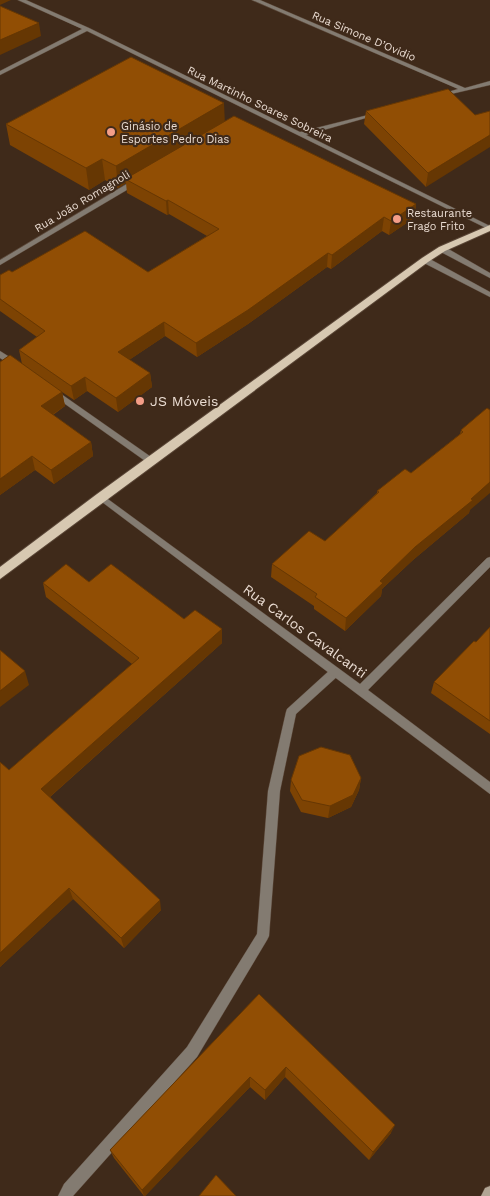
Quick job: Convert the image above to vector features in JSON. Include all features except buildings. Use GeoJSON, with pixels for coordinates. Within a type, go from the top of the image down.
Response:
{"type":"FeatureCollection","features":[{"type":"Feature","properties":{"kind":"main road"},"geometry":{"type":"LineString","coordinates":[[0,574],[101,497],[426,260],[442,249],[490,228]]}},
{"type":"Feature","properties":{"kind":"street","name":"Rua Martinho Soares Sobreira"},"geometry":{"type":"LineString","coordinates":[[21,0],[87,29],[253,113],[300,134],[490,228]]}},
{"type":"Feature","properties":{"kind":"street","name":"Rua Simone D’Ovidio"},"geometry":{"type":"LineString","coordinates":[[255,0],[465,90]]}},
{"type":"Feature","properties":{"kind":"street"},"geometry":{"type":"LineString","coordinates":[[0,73],[87,29]]}},
{"type":"Feature","properties":{"kind":"street"},"geometry":{"type":"LineString","coordinates":[[428,100],[490,84]]}},
{"type":"Feature","properties":{"kind":"street"},"geometry":{"type":"LineString","coordinates":[[300,134],[383,112]]}},
{"type":"Feature","properties":{"kind":"street"},"geometry":{"type":"LineString","coordinates":[[244,118],[253,113]]}},
{"type":"Feature","properties":{"kind":"street","name":"Rua João Romagnoli"},"geometry":{"type":"LineString","coordinates":[[0,263],[143,178]]}},
{"type":"Feature","properties":{"kind":"street"},"geometry":{"type":"LineString","coordinates":[[442,249],[490,276]]}},
{"type":"Feature","properties":{"kind":"street"},"geometry":{"type":"LineString","coordinates":[[426,260],[490,295]]}},
{"type":"Feature","properties":{"kind":"street"},"geometry":{"type":"LineString","coordinates":[[0,354],[24,371]]}},
{"type":"Feature","properties":{"kind":"street"},"geometry":{"type":"LineString","coordinates":[[48,388],[151,461]]}},
{"type":"Feature","properties":{"kind":"street","name":"Rua Carlos Cavalcanti"},"geometry":{"type":"LineString","coordinates":[[101,497],[361,690],[490,789]]}},
{"type":"Feature","properties":{"kind":"street"},"geometry":{"type":"LineString","coordinates":[[361,690],[490,561]]}},
{"type":"Feature","properties":{"kind":"street"},"geometry":{"type":"LineString","coordinates":[[65,1196],[68,1189],[192,1052],[263,936],[274,790],[291,712],[335,672]]}},
{"type":"Feature","properties":{"kind":"place","name":"Ginásio de Esportes Pedro Dias"},"geometry":{"type":"Point","coordinates":[111,132]}},
{"type":"Feature","properties":{"kind":"place","name":"Restaurante Frago Frito"},"geometry":{"type":"Point","coordinates":[397,219]}},
{"type":"Feature","properties":{"kind":"place","name":"JS Móveis"},"geometry":{"type":"Point","coordinates":[140,401]}}]}
